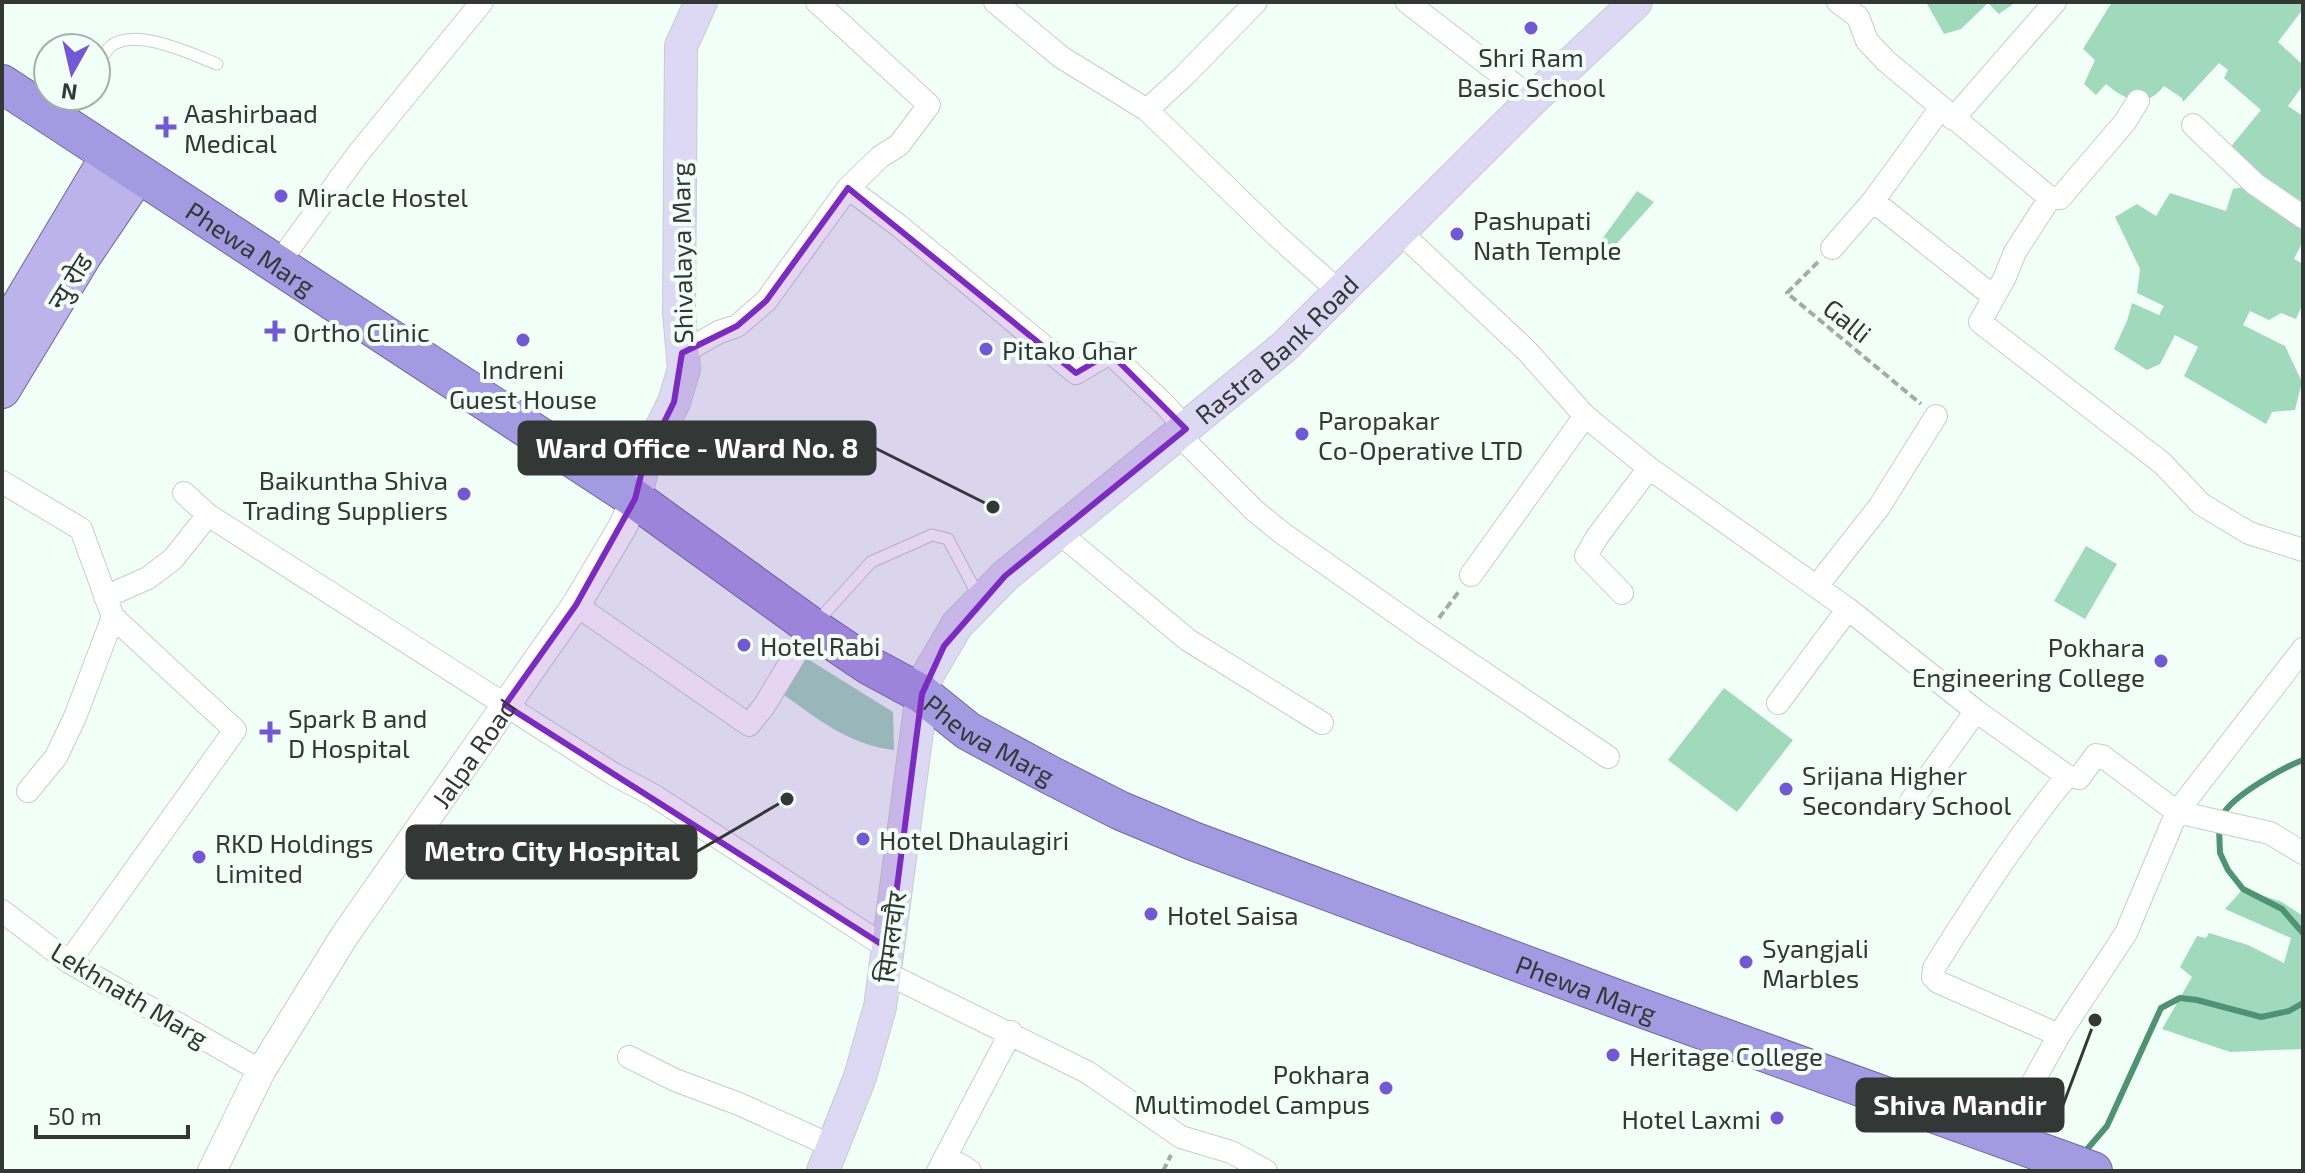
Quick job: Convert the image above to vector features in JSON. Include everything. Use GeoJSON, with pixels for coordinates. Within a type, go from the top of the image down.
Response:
{"type":"FeatureCollection","features":[{"type":"Feature","properties":{"kind":"highway","name":"Phewa Marg"},"geometry":{"type":"LineString","coordinates":[[2,84],[32,95]]}},
{"type":"Feature","properties":{"kind":"highway","name":"Phewa Marg"},"geometry":{"type":"LineString","coordinates":[[75,112],[124,163],[635,499],[812,627],[870,666],[922,694],[968,731],[1121,811],[1193,841],[2051,1158]]}},
{"type":"Feature","properties":{"kind":"main road","name":"Shivalaya Marg"},"geometry":{"type":"LineString","coordinates":[[635,499],[644,463],[674,402],[684,369],[678,194],[681,46],[701,2]]}},
{"type":"Feature","properties":{"kind":"main road","name":"Rastra Bank Road"},"geometry":{"type":"LineString","coordinates":[[922,694],[927,676],[957,625],[980,600],[1057,531],[1284,347],[1533,99],[1636,2]]}},
{"type":"Feature","properties":{"kind":"main road","name":"न्यु रोड"},"geometry":{"type":"LineString","coordinates":[[2,335],[124,163]]}},
{"type":"Feature","properties":{"kind":"main road","name":"न्यु रोड"},"geometry":{"type":"LineString","coordinates":[[2,390],[85,253],[124,163]]}},
{"type":"Feature","properties":{"kind":"main road","name":"सिमलचौर"},"geometry":{"type":"LineString","coordinates":[[826,1165],[860,1077],[888,961],[922,694]]}},
{"type":"Feature","properties":{"kind":"street"},"geometry":{"type":"LineString","coordinates":[[278,264],[357,155],[482,2]]}},
{"type":"Feature","properties":{"kind":"street"},"geometry":{"type":"LineString","coordinates":[[682,353],[719,332],[737,326],[766,301],[848,188],[880,157],[899,145],[929,105],[817,2]]}},
{"type":"Feature","properties":{"kind":"street"},"geometry":{"type":"LineString","coordinates":[[995,2],[1061,57],[1147,110],[1277,236],[1341,293]]}},
{"type":"Feature","properties":{"kind":"street"},"geometry":{"type":"LineString","coordinates":[[1147,110],[1256,2]]}},
{"type":"Feature","properties":{"kind":"street"},"geometry":{"type":"LineString","coordinates":[[1407,2],[1533,99]]}},
{"type":"Feature","properties":{"kind":"street"},"geometry":{"type":"LineString","coordinates":[[1838,2],[1858,17],[1867,41],[1886,61],[2050,198],[2060,198],[2117,132],[2138,101]]}},
{"type":"Feature","properties":{"kind":"street"},"geometry":{"type":"LineString","coordinates":[[1832,248],[1946,114],[2055,2]]}},
{"type":"Feature","properties":{"kind":"street"},"geometry":{"type":"LineString","coordinates":[[2193,125],[2255,184],[2303,217]]}},
{"type":"Feature","properties":{"kind":"street"},"geometry":{"type":"LineString","coordinates":[[848,188],[898,225],[1076,373],[1110,353],[1255,511],[1282,533],[1608,757]]}},
{"type":"Feature","properties":{"kind":"street"},"geometry":{"type":"LineString","coordinates":[[2050,198],[2015,252],[1980,322],[2162,463],[2201,504],[2249,533],[2303,550]]}},
{"type":"Feature","properties":{"kind":"street"},"geometry":{"type":"LineString","coordinates":[[1873,201],[1994,297]]}},
{"type":"Feature","properties":{"kind":"street"},"geometry":{"type":"LineString","coordinates":[[1400,232],[1527,351],[1585,416],[1649,468],[1817,586],[1976,711],[2067,776],[2079,778],[2096,755],[2102,756],[2177,812],[2270,833],[2303,853]]}},
{"type":"Feature","properties":{"kind":"street"},"geometry":{"type":"LineString","coordinates":[[1471,575],[1585,416]]}},
{"type":"Feature","properties":{"kind":"street"},"geometry":{"type":"LineString","coordinates":[[1817,586],[1879,507],[1936,416]]}},
{"type":"Feature","properties":{"kind":"street"},"geometry":{"type":"LineString","coordinates":[[1622,593],[1586,556],[1649,468]]}},
{"type":"Feature","properties":{"kind":"street"},"geometry":{"type":"LineString","coordinates":[[2,482],[81,529],[109,607],[235,730],[69,962]]}},
{"type":"Feature","properties":{"kind":"street"},"geometry":{"type":"LineString","coordinates":[[184,493],[208,515],[615,775],[653,795],[888,961],[1087,1072],[1181,1137],[1231,1152],[1266,1171]]}},
{"type":"Feature","properties":{"kind":"street","name":"Jalpa Road"},"geometry":{"type":"LineString","coordinates":[[212,1171],[261,1071],[345,935],[576,605],[622,528],[635,499]]}},
{"type":"Feature","properties":{"kind":"street"},"geometry":{"type":"LineString","coordinates":[[28,791],[56,757],[75,717],[109,607],[173,559],[208,515]]}},
{"type":"Feature","properties":{"kind":"street"},"geometry":{"type":"LineString","coordinates":[[1057,531],[1188,640],[1322,723]]}},
{"type":"Feature","properties":{"kind":"street"},"geometry":{"type":"LineString","coordinates":[[576,605],[749,725],[812,627]]}},
{"type":"Feature","properties":{"kind":"street"},"geometry":{"type":"LineString","coordinates":[[1778,703],[1848,609]]}},
{"type":"Feature","properties":{"kind":"street"},"geometry":{"type":"LineString","coordinates":[[2051,1158],[2059,1035],[2126,933],[2177,812],[2303,649]]}},
{"type":"Feature","properties":{"kind":"street"},"geometry":{"type":"LineString","coordinates":[[1911,801],[1976,711]]}},
{"type":"Feature","properties":{"kind":"street"},"geometry":{"type":"LineString","coordinates":[[2059,1035],[1938,982],[1933,977],[1934,968],[1993,874],[2027,824],[2067,776]]}},
{"type":"Feature","properties":{"kind":"street","name":"Lekhnath Marg"},"geometry":{"type":"LineString","coordinates":[[2,911],[69,962],[261,1071]]}},
{"type":"Feature","properties":{"kind":"street"},"geometry":{"type":"LineString","coordinates":[[970,1171],[943,1164],[1011,1032]]}},
{"type":"Feature","properties":{"kind":"street"},"geometry":{"type":"LineString","coordinates":[[629,1057],[700,1091],[739,1104],[826,1165]]}},
{"type":"Feature","properties":{"kind":"lane"},"geometry":{"type":"LineString","coordinates":[[112,46],[122,40],[150,40],[217,64]]}},
{"type":"Feature","properties":{"kind":"lane"},"geometry":{"type":"LineString","coordinates":[[812,627],[871,562],[932,535],[948,539],[980,600]]}},
{"type":"Feature","properties":{"kind":"path","name":"Galli"},"geometry":{"type":"LineString","coordinates":[[1832,248],[1787,293],[1936,416]]}},
{"type":"Feature","properties":{"kind":"path"},"geometry":{"type":"LineString","coordinates":[[1426,634],[1471,575]]}},
{"type":"Feature","properties":{"kind":"highlighted area"},"geometry":{"type":"Polygon","coordinates":[[[848,188],[1076,373],[1110,353],[1186,429],[1005,576],[944,646],[922,694],[889,949],[505,705],[576,605],[635,499],[644,463],[674,402],[682,353],[737,326],[766,301],[848,188]]]}},
{"type":"Feature","properties":{"kind":"green space"},"geometry":{"type":"Polygon","coordinates":[[[1926,2],[2016,2],[1999,14],[1988,3],[1961,29],[1944,34],[1926,2]]]}},
{"type":"Feature","properties":{"kind":"green space"},"geometry":{"type":"Polygon","coordinates":[[[2112,2],[2303,2],[2303,9],[2278,42],[2303,65],[2303,85],[2288,106],[2303,116],[2303,241],[2294,259],[2303,264],[2303,303],[2296,319],[2281,313],[2269,320],[2250,311],[2243,325],[2285,346],[2302,382],[2295,410],[2272,412],[2266,424],[2184,376],[2198,347],[2175,335],[2160,364],[2147,370],[2114,349],[2132,303],[2159,315],[2164,306],[2137,293],[2140,269],[2115,217],[2137,204],[2156,216],[2170,193],[2226,211],[2233,189],[2254,185],[2224,155],[2261,110],[2224,78],[2228,70],[2219,63],[2183,102],[2182,98],[2164,86],[2150,98],[2142,100],[2128,98],[2106,84],[2096,95],[2084,84],[2095,60],[2083,49],[2112,2]]]}},
{"type":"Feature","properties":{"kind":"green space"},"geometry":{"type":"Polygon","coordinates":[[[1637,191],[1654,202],[1611,250],[1600,242],[1637,191]]]}},
{"type":"Feature","properties":{"kind":"green space"},"geometry":{"type":"Polygon","coordinates":[[[2086,546],[2117,564],[2085,619],[2054,601],[2086,546]]]}},
{"type":"Feature","properties":{"kind":"green space"},"geometry":{"type":"Polygon","coordinates":[[[803,656],[893,712],[894,750],[848,736],[780,692],[803,656]]]}},
{"type":"Feature","properties":{"kind":"green space"},"geometry":{"type":"Polygon","coordinates":[[[1724,688],[1793,740],[1737,812],[1668,760],[1724,688]]]}},
{"type":"Feature","properties":{"kind":"green space"},"geometry":{"type":"Polygon","coordinates":[[[2243,889],[2282,902],[2303,916],[2303,1049],[2230,1052],[2162,1029],[2192,977],[2180,967],[2197,936],[2206,938],[2209,933],[2248,945],[2284,963],[2291,938],[2225,909],[2243,889]]]}},
{"type":"Feature","properties":{"kind":"waterway"},"geometry":{"type":"LineString","coordinates":[[2222,817],[2226,809],[2245,792],[2303,760]]}},
{"type":"Feature","properties":{"kind":"waterway"},"geometry":{"type":"LineString","coordinates":[[2219,828],[2220,853],[2228,870],[2243,889],[2282,909],[2303,933]]}},
{"type":"Feature","properties":{"kind":"waterway"},"geometry":{"type":"LineString","coordinates":[[2083,1154],[2107,1126],[2161,1008],[2180,998],[2261,1017],[2289,1011],[2303,1003]]}},
{"type":"Feature","properties":{"kind":"place","name":"Shri Ram Basic School"},"geometry":{"type":"Point","coordinates":[1531,28]}},
{"type":"Feature","properties":{"kind":"place","name":"Aashirbaad Medical"},"geometry":{"type":"Point","coordinates":[166,127]}},
{"type":"Feature","properties":{"kind":"place","name":"Miracle Hostel"},"geometry":{"type":"Point","coordinates":[281,196]}},
{"type":"Feature","properties":{"kind":"place","name":"Pashupati Nath Temple"},"geometry":{"type":"Point","coordinates":[1457,234]}},
{"type":"Feature","properties":{"kind":"place","name":"Ortho Clinic"},"geometry":{"type":"Point","coordinates":[275,331]}},
{"type":"Feature","properties":{"kind":"place","name":"Indreni Guest House"},"geometry":{"type":"Point","coordinates":[523,340]}},
{"type":"Feature","properties":{"kind":"place","name":"Pitako Ghar"},"geometry":{"type":"Point","coordinates":[986,349]}},
{"type":"Feature","properties":{"kind":"place","name":"Paropakar Co-Operative LTD"},"geometry":{"type":"Point","coordinates":[1302,434]}},
{"type":"Feature","properties":{"kind":"place","name":"Baikuntha Shiva Trading Suppliers"},"geometry":{"type":"Point","coordinates":[464,494]}},
{"type":"Feature","properties":{"kind":"place","name":"Ward Office - Ward No. 8"},"geometry":{"type":"Point","coordinates":[993,507]}},
{"type":"Feature","properties":{"kind":"place","name":"Hotel Rabi"},"geometry":{"type":"Point","coordinates":[744,645]}},
{"type":"Feature","properties":{"kind":"place","name":"Pokhara Engineering College"},"geometry":{"type":"Point","coordinates":[2161,661]}},
{"type":"Feature","properties":{"kind":"place","name":"Spark B and D Hospital"},"geometry":{"type":"Point","coordinates":[270,732]}},
{"type":"Feature","properties":{"kind":"place","name":"Srijana Higher Secondary School"},"geometry":{"type":"Point","coordinates":[1786,789]}},
{"type":"Feature","properties":{"kind":"place","name":"Metro City Hospital"},"geometry":{"type":"Point","coordinates":[787,799]}},
{"type":"Feature","properties":{"kind":"place","name":"Hotel Dhaulagiri"},"geometry":{"type":"Point","coordinates":[863,839]}},
{"type":"Feature","properties":{"kind":"place","name":"RKD Holdings Limited"},"geometry":{"type":"Point","coordinates":[199,857]}},
{"type":"Feature","properties":{"kind":"place","name":"Hotel Saisa"},"geometry":{"type":"Point","coordinates":[1151,914]}},
{"type":"Feature","properties":{"kind":"place","name":"Syangjali Marbles"},"geometry":{"type":"Point","coordinates":[1746,962]}},
{"type":"Feature","properties":{"kind":"place","name":"Shiva Mandir"},"geometry":{"type":"Point","coordinates":[2095,1020]}},
{"type":"Feature","properties":{"kind":"place","name":"Heritage College"},"geometry":{"type":"Point","coordinates":[1613,1055]}},
{"type":"Feature","properties":{"kind":"place","name":"Pokhara Multimodel Campus"},"geometry":{"type":"Point","coordinates":[1386,1088]}},
{"type":"Feature","properties":{"kind":"place","name":"Hotel Laxmi"},"geometry":{"type":"Point","coordinates":[1777,1118]}}]}
